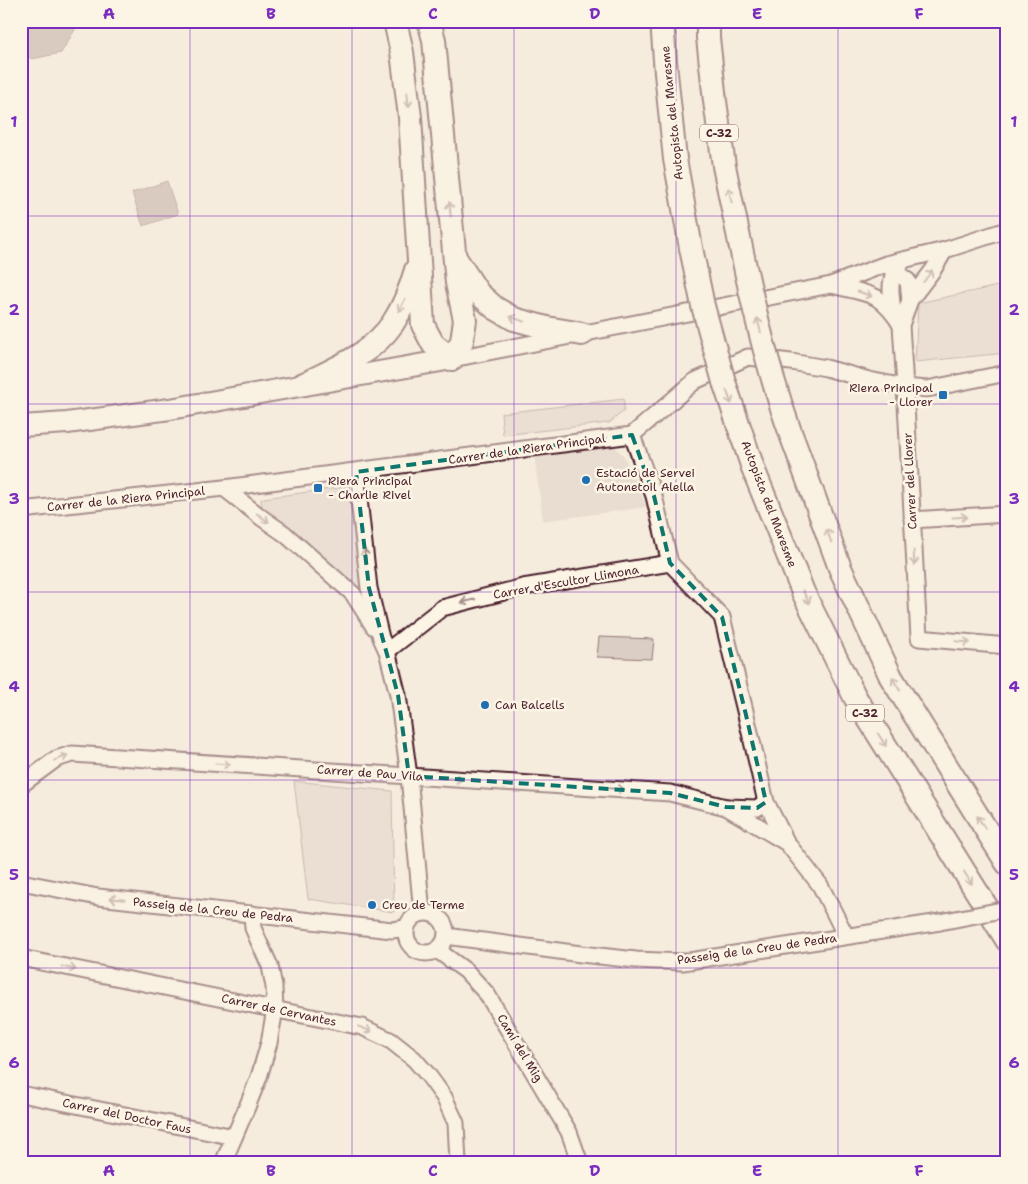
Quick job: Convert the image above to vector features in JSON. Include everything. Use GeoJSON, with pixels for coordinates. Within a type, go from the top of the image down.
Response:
{"type":"FeatureCollection","features":[{"type":"Feature","properties":{"kind":"highway"},"geometry":{"type":"LineString","coordinates":[[395,21],[402,52],[410,117],[423,325],[433,344],[452,359],[462,341],[465,320],[457,283],[433,28]]}},
{"type":"Feature","properties":{"kind":"highway"},"geometry":{"type":"LineString","coordinates":[[402,52],[405,21]]}},
{"type":"Feature","properties":{"kind":"highway","name":"Autopista del Maresme"},"geometry":{"type":"LineString","coordinates":[[662,21],[675,160],[691,248],[703,306],[724,382],[754,471],[803,592],[855,697],[1007,940]]}},
{"type":"Feature","properties":{"kind":"highway","name":"C-32"},"geometry":{"type":"LineString","coordinates":[[708,21],[708,38],[724,166],[765,351],[790,433],[840,568],[891,677],[1007,863]]}},
{"type":"Feature","properties":{"kind":"highway"},"geometry":{"type":"LineString","coordinates":[[455,258],[478,293],[495,308],[514,319],[546,328],[582,334]]}},
{"type":"Feature","properties":{"kind":"highway"},"geometry":{"type":"LineString","coordinates":[[304,384],[357,357],[375,343],[393,323],[409,291],[420,259]]}},
{"type":"Feature","properties":{"kind":"main road"},"geometry":{"type":"LineString","coordinates":[[21,426],[67,423],[170,409],[452,359]]}},
{"type":"Feature","properties":{"kind":"street"},"geometry":{"type":"LineString","coordinates":[[452,359],[831,285],[1007,230]]}},
{"type":"Feature","properties":{"kind":"street"},"geometry":{"type":"LineString","coordinates":[[831,285],[851,289],[876,298],[897,319],[933,270],[945,250]]}},
{"type":"Feature","properties":{"kind":"street"},"geometry":{"type":"LineString","coordinates":[[895,265],[908,281],[910,300]]}},
{"type":"Feature","properties":{"kind":"street","name":"Carrer del Llorer"},"geometry":{"type":"LineString","coordinates":[[895,265],[890,284],[897,319],[906,387],[919,638],[1007,646]]}},
{"type":"Feature","properties":{"kind":"street"},"geometry":{"type":"LineString","coordinates":[[846,936],[820,885],[787,843],[766,802],[722,617],[670,563],[654,496],[632,435],[695,381],[748,357],[826,368],[869,380],[927,389],[1007,373]]}},
{"type":"Feature","properties":{"kind":"street","name":"Carrer de la Riera Principal"},"geometry":{"type":"LineString","coordinates":[[21,510],[356,472],[632,435]]}},
{"type":"Feature","properties":{"kind":"street"},"geometry":{"type":"LineString","coordinates":[[356,472],[369,588],[398,695],[409,776],[422,913]]}},
{"type":"Feature","properties":{"kind":"street"},"geometry":{"type":"LineString","coordinates":[[224,488],[285,534],[353,594],[384,644]]}},
{"type":"Feature","properties":{"kind":"street"},"geometry":{"type":"LineString","coordinates":[[912,520],[1007,514]]}},
{"type":"Feature","properties":{"kind":"street","name":"Carrer d'Escultor Llimona"},"geometry":{"type":"LineString","coordinates":[[384,644],[442,608],[523,587],[670,563]]}},
{"type":"Feature","properties":{"kind":"street"},"geometry":{"type":"LineString","coordinates":[[353,594],[369,588]]}},
{"type":"Feature","properties":{"kind":"street","name":"Carrer de Pau Vila"},"geometry":{"type":"LineString","coordinates":[[21,784],[56,759],[72,754],[670,793],[726,807],[757,808],[766,802]]}},
{"type":"Feature","properties":{"kind":"street","name":"Carrer de Pau Vila"},"geometry":{"type":"LineString","coordinates":[[726,807],[787,843]]}},
{"type":"Feature","properties":{"kind":"street","name":"Passeig de la Creu de Pedra"},"geometry":{"type":"LineString","coordinates":[[21,882],[98,897],[392,930],[406,928]]}},
{"type":"Feature","properties":{"kind":"street","name":"Passeig de la Creu de Pedra"},"geometry":{"type":"LineString","coordinates":[[446,936],[581,954],[636,960],[682,962],[1007,910]]}},
{"type":"Feature","properties":{"kind":"street"},"geometry":{"type":"LineString","coordinates":[[422,913],[435,915],[441,919],[444,925],[446,936],[444,942],[437,950],[430,953],[414,950],[409,944],[406,935],[406,928],[410,921],[422,913]]}},
{"type":"Feature","properties":{"kind":"street"},"geometry":{"type":"LineString","coordinates":[[223,1163],[259,1077],[269,1044],[275,1009],[274,987],[270,966],[258,942],[252,914]]}},
{"type":"Feature","properties":{"kind":"street","name":"Camí del Mig"},"geometry":{"type":"LineString","coordinates":[[437,950],[466,971],[488,994],[568,1132],[580,1163]]}},
{"type":"Feature","properties":{"kind":"street","name":"Carrer de Cervantes"},"geometry":{"type":"LineString","coordinates":[[21,958],[362,1027],[390,1040],[414,1059],[444,1096],[456,1123],[454,1162]]}},
{"type":"Feature","properties":{"kind":"street","name":"Carrer del Doctor Faus"},"geometry":{"type":"LineString","coordinates":[[21,1094],[234,1137]]}},
{"type":"Feature","properties":{"kind":"highlighted area"},"geometry":{"type":"Polygon","coordinates":[[[632,435],[654,496],[670,563],[722,617],[766,802],[757,808],[726,807],[670,793],[409,776],[398,695],[369,588],[356,472],[632,435]]]}},
{"type":"Feature","properties":{"kind":"shaded area"},"geometry":{"type":"Polygon","coordinates":[[[21,21],[74,21],[76,28],[61,53],[32,59],[21,52],[21,21]]]}},
{"type":"Feature","properties":{"kind":"shaded area"},"geometry":{"type":"Polygon","coordinates":[[[167,181],[178,214],[143,226],[132,193],[167,181]]]}},
{"type":"Feature","properties":{"kind":"shaded area"},"geometry":{"type":"Polygon","coordinates":[[[1007,284],[1007,353],[915,362],[918,303],[1007,284]]]}},
{"type":"Feature","properties":{"kind":"shaded area"},"geometry":{"type":"Polygon","coordinates":[[[624,399],[624,411],[609,423],[503,435],[501,413],[624,399]]]}},
{"type":"Feature","properties":{"kind":"shaded area","name":"Estació de Servei Autonetoil Alella"},"geometry":{"type":"Polygon","coordinates":[[[608,445],[615,447],[624,456],[647,507],[543,521],[534,454],[608,445]]]}},
{"type":"Feature","properties":{"kind":"shaded area"},"geometry":{"type":"Polygon","coordinates":[[[352,486],[362,585],[356,588],[311,546],[266,513],[261,501],[264,498],[352,486]]]}},
{"type":"Feature","properties":{"kind":"shaded area"},"geometry":{"type":"Polygon","coordinates":[[[599,637],[654,639],[652,659],[597,657],[599,637]]]}},
{"type":"Feature","properties":{"kind":"shaded area"},"geometry":{"type":"Polygon","coordinates":[[[294,781],[392,791],[394,912],[308,899],[294,781]]]}},
{"type":"Feature","properties":{"kind":"place","name":"Riera Principal - Llorer"},"geometry":{"type":"Point","coordinates":[943,395]}},
{"type":"Feature","properties":{"kind":"place","name":"Estació de Servei Autonetoil Alella"},"geometry":{"type":"Point","coordinates":[586,480]}},
{"type":"Feature","properties":{"kind":"place","name":"Riera Principal - Charlie Rivel"},"geometry":{"type":"Point","coordinates":[318,488]}},
{"type":"Feature","properties":{"kind":"place","name":"Can Balcells"},"geometry":{"type":"Point","coordinates":[485,705]}},
{"type":"Feature","properties":{"kind":"place","name":"Creu de Terme"},"geometry":{"type":"Point","coordinates":[372,905]}}]}
